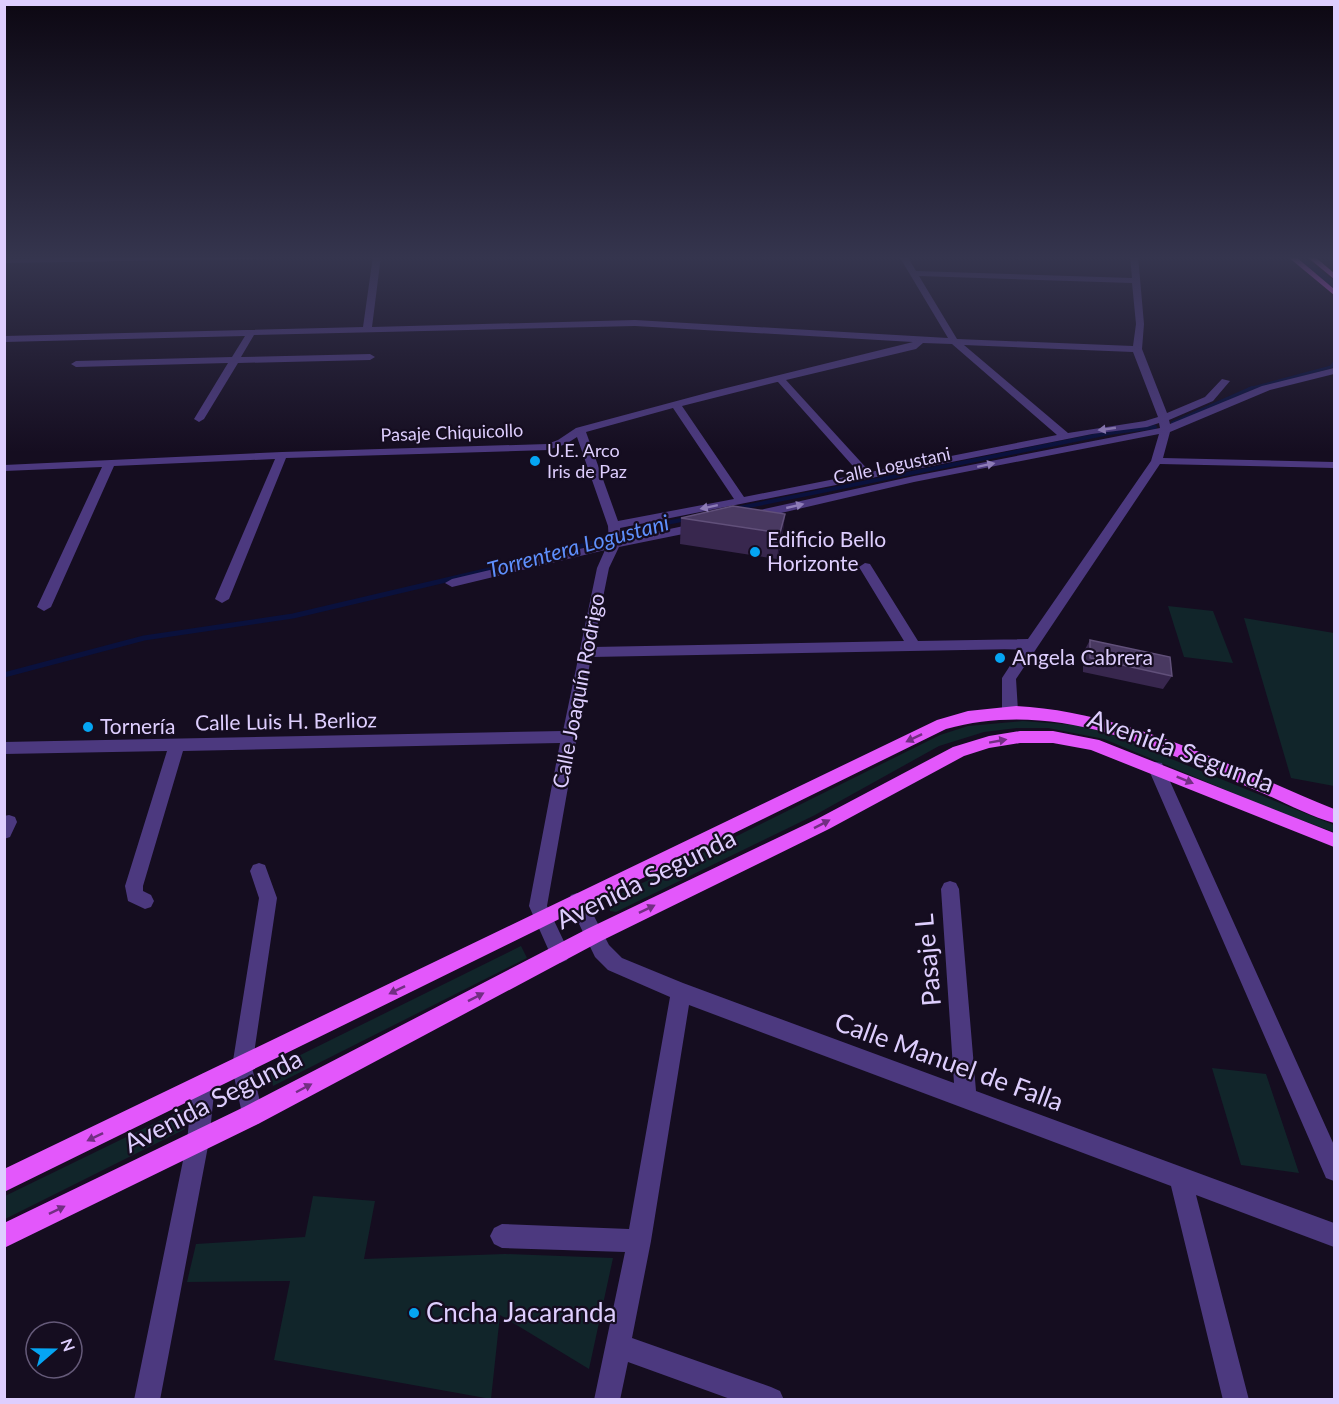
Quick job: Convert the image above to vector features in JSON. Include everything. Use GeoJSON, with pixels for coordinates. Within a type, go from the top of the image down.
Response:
{"type":"FeatureCollection","features":[{"type":"Feature","properties":{"kind":"main road","name":"Avenida Segunda"},"geometry":{"type":"LineString","coordinates":[[4,1181],[942,724],[968,716],[1010,711],[1064,715],[1137,735],[1335,816]]}},
{"type":"Feature","properties":{"kind":"main road","name":"Avenida Segunda"},"geometry":{"type":"LineString","coordinates":[[4,1236],[252,1115],[594,935],[823,824],[959,751],[989,742],[1020,737],[1053,737],[1093,744],[1335,840]]}},
{"type":"Feature","properties":{"kind":"street"},"geometry":{"type":"LineString","coordinates":[[367,330],[368,322]]}},
{"type":"Feature","properties":{"kind":"street"},"geometry":{"type":"LineString","coordinates":[[942,322],[954,341],[1065,436]]}},
{"type":"Feature","properties":{"kind":"street"},"geometry":{"type":"LineString","coordinates":[[1010,711],[1009,678],[1157,461],[1165,424],[1137,348],[1140,322]]}},
{"type":"Feature","properties":{"kind":"street"},"geometry":{"type":"LineString","coordinates":[[4,339],[635,323],[918,340],[1137,348]]}},
{"type":"Feature","properties":{"kind":"street"},"geometry":{"type":"LineString","coordinates":[[198,419],[252,332]]}},
{"type":"Feature","properties":{"kind":"street","name":"Pasaje Chiquicollo"},"geometry":{"type":"LineString","coordinates":[[4,468],[282,455],[548,447],[562,442],[580,430],[677,406],[718,393],[914,347],[918,340]]}},
{"type":"Feature","properties":{"kind":"street"},"geometry":{"type":"LineString","coordinates":[[76,364],[370,357]]}},
{"type":"Feature","properties":{"kind":"street","name":"Calle Logustani"},"geometry":{"type":"LineString","coordinates":[[741,518],[914,479],[1117,438],[1165,424],[1266,388],[1335,371]]}},
{"type":"Feature","properties":{"kind":"street"},"geometry":{"type":"LineString","coordinates":[[781,380],[867,475]]}},
{"type":"Feature","properties":{"kind":"street","name":"Calle Logustani"},"geometry":{"type":"LineString","coordinates":[[452,583],[501,573],[568,554],[615,536],[741,500],[1065,436],[1147,424],[1165,424],[1209,399],[1225,381]]}},
{"type":"Feature","properties":{"kind":"street"},"geometry":{"type":"LineString","coordinates":[[677,406],[741,500]]}},
{"type":"Feature","properties":{"kind":"street"},"geometry":{"type":"LineString","coordinates":[[580,430],[615,536]]}},
{"type":"Feature","properties":{"kind":"street"},"geometry":{"type":"LineString","coordinates":[[222,599],[282,455]]}},
{"type":"Feature","properties":{"kind":"street"},"geometry":{"type":"LineString","coordinates":[[1157,461],[1335,465]]}},
{"type":"Feature","properties":{"kind":"street"},"geometry":{"type":"LineString","coordinates":[[44,607],[109,464]]}},
{"type":"Feature","properties":{"kind":"street","name":"Calle Logustani"},"geometry":{"type":"LineString","coordinates":[[615,536],[707,525]]}},
{"type":"Feature","properties":{"kind":"street","name":"Calle Joaquín Rodrigo"},"geometry":{"type":"LineString","coordinates":[[560,954],[538,906],[585,652],[603,568],[615,536]]}},
{"type":"Feature","properties":{"kind":"street"},"geometry":{"type":"LineString","coordinates":[[865,567],[915,647]]}},
{"type":"Feature","properties":{"kind":"street"},"geometry":{"type":"LineString","coordinates":[[585,652],[1032,644]]}},
{"type":"Feature","properties":{"kind":"street","name":"Calle Luis H. Berlioz"},"geometry":{"type":"LineString","coordinates":[[4,748],[569,737]]}},
{"type":"Feature","properties":{"kind":"street"},"geometry":{"type":"LineString","coordinates":[[145,901],[134,895],[134,886],[176,746]]}},
{"type":"Feature","properties":{"kind":"street"},"geometry":{"type":"LineString","coordinates":[[1156,768],[1335,1170]]}},
{"type":"Feature","properties":{"kind":"street"},"geometry":{"type":"LineString","coordinates":[[252,1115],[242,1066],[268,898],[259,871]]}},
{"type":"Feature","properties":{"kind":"street","name":"Pasaje L"},"geometry":{"type":"LineString","coordinates":[[950,889],[966,1098]]}},
{"type":"Feature","properties":{"kind":"street","name":"Calle Manuel de Falla"},"geometry":{"type":"LineString","coordinates":[[577,901],[602,951],[615,964],[681,992],[1335,1235]]}},
{"type":"Feature","properties":{"kind":"street"},"geometry":{"type":"LineString","coordinates":[[607,1400],[639,1241],[681,992]]}},
{"type":"Feature","properties":{"kind":"street"},"geometry":{"type":"LineString","coordinates":[[147,1400],[198,1140],[204,1084]]}},
{"type":"Feature","properties":{"kind":"street"},"geometry":{"type":"LineString","coordinates":[[1180,1176],[1236,1400]]}},
{"type":"Feature","properties":{"kind":"street"},"geometry":{"type":"LineString","coordinates":[[502,1236],[639,1241]]}},
{"type":"Feature","properties":{"kind":"street"},"geometry":{"type":"LineString","coordinates":[[619,1346],[771,1400]]}},
{"type":"Feature","properties":{"kind":"green space"},"geometry":{"type":"Polygon","coordinates":[[[1168,606],[1213,611],[1233,663],[1184,657],[1168,606]]]}},
{"type":"Feature","properties":{"kind":"green space"},"geometry":{"type":"Polygon","coordinates":[[[1244,618],[1334,633],[1334,786],[1291,778],[1244,618]]]}},
{"type":"Feature","properties":{"kind":"green space"},"geometry":{"type":"Polygon","coordinates":[[[1023,721],[1075,725],[1105,732],[1334,825],[1334,832],[1271,809],[1104,739],[1048,728],[1017,728],[984,732],[939,746],[815,815],[616,912],[610,911],[608,900],[940,735],[968,726],[1023,721]]]}},
{"type":"Feature","properties":{"kind":"green space"},"geometry":{"type":"Polygon","coordinates":[[[521,946],[527,958],[273,1086],[270,1070],[521,946]]]}},
{"type":"Feature","properties":{"kind":"green space"},"geometry":{"type":"Polygon","coordinates":[[[1212,1068],[1266,1074],[1299,1173],[1241,1165],[1212,1068]]]}},
{"type":"Feature","properties":{"kind":"green space"},"geometry":{"type":"Polygon","coordinates":[[[188,1107],[185,1129],[5,1219],[5,1196],[188,1107]]]}},
{"type":"Feature","properties":{"kind":"green space"},"geometry":{"type":"Polygon","coordinates":[[[313,1196],[375,1201],[364,1259],[505,1254],[613,1258],[589,1369],[500,1315],[491,1399],[274,1360],[290,1281],[187,1282],[196,1244],[305,1237],[313,1196]]]}},
{"type":"Feature","properties":{"kind":"building"},"geometry":{"type":"Polygon","coordinates":[[[733,506],[785,514],[780,533],[681,518],[733,506]]]}},
{"type":"Feature","properties":{"kind":"building"},"geometry":{"type":"Polygon","coordinates":[[[1090,640],[1170,657],[1172,676],[1090,658],[1090,640]]]}},
{"type":"Feature","properties":{"kind":"waterway","name":"Torrentera Logustani"},"geometry":{"type":"LineString","coordinates":[[1251,388],[1331,367],[1334,363]]}},
{"type":"Feature","properties":{"kind":"waterway","name":"Torrentera Logustani"},"geometry":{"type":"LineString","coordinates":[[1173,423],[1251,388]]}},
{"type":"Feature","properties":{"kind":"waterway","name":"Torrentera Logustani"},"geometry":{"type":"LineString","coordinates":[[734,509],[1109,433],[1155,427]]}},
{"type":"Feature","properties":{"kind":"waterway","name":"Torrentera Logustani"},"geometry":{"type":"LineString","coordinates":[[535,559],[647,527],[686,519]]}},
{"type":"Feature","properties":{"kind":"waterway","name":"Torrentera Logustani"},"geometry":{"type":"LineString","coordinates":[[4,675],[144,638],[293,616],[540,558]]}},
{"type":"Feature","properties":{"kind":"place","name":"U.E. Arco Iris de Paz"},"geometry":{"type":"Point","coordinates":[535,461]}},
{"type":"Feature","properties":{"kind":"place","name":"Edificio Bello Horizonte"},"geometry":{"type":"Point","coordinates":[755,552]}},
{"type":"Feature","properties":{"kind":"place","name":"Angela Cabrera"},"geometry":{"type":"Point","coordinates":[1000,658]}},
{"type":"Feature","properties":{"kind":"place","name":"Tornería"},"geometry":{"type":"Point","coordinates":[88,727]}},
{"type":"Feature","properties":{"kind":"place","name":"Cncha Jacaranda"},"geometry":{"type":"Point","coordinates":[414,1313]}}]}
